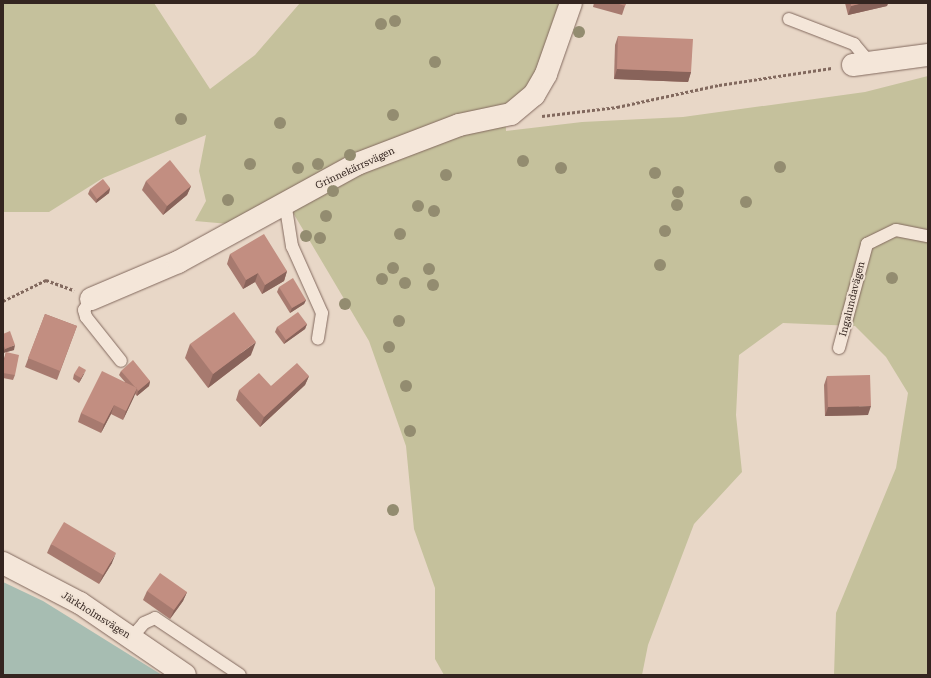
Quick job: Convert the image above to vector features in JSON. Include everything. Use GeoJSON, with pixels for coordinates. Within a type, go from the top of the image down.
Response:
{"type":"FeatureCollection","features":[{"type":"Feature","properties":{"kind":"street","name":"Grinnekärrsvägen"},"geometry":{"type":"LineString","coordinates":[[91,299],[178,262],[285,202],[357,164],[425,136],[511,114],[534,94],[546,74],[571,3]]}},
{"type":"Feature","properties":{"kind":"street"},"geometry":{"type":"LineString","coordinates":[[861,63],[928,55]]}},
{"type":"Feature","properties":{"kind":"street","name":"Järkholmsvägen"},"geometry":{"type":"LineString","coordinates":[[3,563],[80,603],[132,637],[185,675]]}},
{"type":"Feature","properties":{"kind":"lane"},"geometry":{"type":"LineString","coordinates":[[789,19],[854,44],[861,63]]}},
{"type":"Feature","properties":{"kind":"lane"},"geometry":{"type":"LineString","coordinates":[[285,202],[292,246],[322,313],[318,339]]}},
{"type":"Feature","properties":{"kind":"lane","name":"Ingalundavägen"},"geometry":{"type":"LineString","coordinates":[[839,348],[867,244],[896,230],[928,236]]}},
{"type":"Feature","properties":{"kind":"lane"},"geometry":{"type":"LineString","coordinates":[[91,299],[84,310],[86,317],[121,361]]}},
{"type":"Feature","properties":{"kind":"lane"},"geometry":{"type":"LineString","coordinates":[[132,637],[144,623],[155,618],[240,675]]}},
{"type":"Feature","properties":{"kind":"path"},"geometry":{"type":"LineString","coordinates":[[511,114],[542,116],[617,107],[719,85],[861,63]]}},
{"type":"Feature","properties":{"kind":"path"},"geometry":{"type":"LineString","coordinates":[[3,300],[46,280],[67,286],[91,299]]}},
{"type":"Feature","properties":{"kind":"shaded area"},"geometry":{"type":"Polygon","coordinates":[[[3,3],[154,3],[210,89],[255,55],[300,3],[563,3],[529,87],[505,106],[506,131],[582,122],[683,117],[865,92],[928,76],[928,675],[834,675],[836,613],[896,468],[908,393],[886,357],[855,326],[783,323],[739,355],[736,415],[742,472],[694,524],[648,645],[642,675],[444,675],[435,659],[435,588],[414,529],[406,446],[369,341],[292,211],[229,224],[195,221],[206,201],[199,171],[206,135],[103,178],[49,212],[3,212],[3,3]]]}},
{"type":"Feature","properties":{"kind":"shaded area"},"geometry":{"type":"Polygon","coordinates":[[[3,582],[43,601],[162,675],[3,675],[3,582]]]}},
{"type":"Feature","properties":{"kind":"building"},"geometry":{"type":"Polygon","coordinates":[[[616,3],[626,3],[625,6],[616,3]]]}},
{"type":"Feature","properties":{"kind":"building"},"geometry":{"type":"Polygon","coordinates":[[[851,3],[863,3],[851,6],[851,3]]]}},
{"type":"Feature","properties":{"kind":"building"},"geometry":{"type":"Polygon","coordinates":[[[618,36],[693,39],[691,72],[617,69],[618,36]]]}},
{"type":"Feature","properties":{"kind":"building"},"geometry":{"type":"Polygon","coordinates":[[[170,160],[191,186],[167,206],[146,181],[170,160]]]}},
{"type":"Feature","properties":{"kind":"building"},"geometry":{"type":"Polygon","coordinates":[[[103,179],[110,188],[97,199],[90,189],[103,179]]]}},
{"type":"Feature","properties":{"kind":"building"},"geometry":{"type":"Polygon","coordinates":[[[264,234],[287,271],[265,285],[258,273],[246,280],[230,254],[264,234]]]}},
{"type":"Feature","properties":{"kind":"building"},"geometry":{"type":"Polygon","coordinates":[[[293,278],[306,300],[292,308],[279,287],[293,278]]]}},
{"type":"Feature","properties":{"kind":"building"},"geometry":{"type":"Polygon","coordinates":[[[234,312],[256,342],[213,374],[190,344],[234,312]]]}},
{"type":"Feature","properties":{"kind":"building"},"geometry":{"type":"Polygon","coordinates":[[[298,312],[307,324],[286,340],[277,327],[298,312]]]}},
{"type":"Feature","properties":{"kind":"building"},"geometry":{"type":"Polygon","coordinates":[[[45,314],[77,326],[60,371],[28,358],[45,314]]]}},
{"type":"Feature","properties":{"kind":"building"},"geometry":{"type":"Polygon","coordinates":[[[10,331],[15,345],[5,349],[3,344],[3,334],[10,331]]]}},
{"type":"Feature","properties":{"kind":"building"},"geometry":{"type":"Polygon","coordinates":[[[6,352],[19,355],[15,375],[3,373],[6,352]]]}},
{"type":"Feature","properties":{"kind":"building"},"geometry":{"type":"Polygon","coordinates":[[[133,360],[150,381],[138,391],[121,371],[133,360]]]}},
{"type":"Feature","properties":{"kind":"building"},"geometry":{"type":"Polygon","coordinates":[[[297,363],[309,376],[264,417],[239,390],[259,373],[271,386],[297,363]]]}},
{"type":"Feature","properties":{"kind":"building"},"geometry":{"type":"Polygon","coordinates":[[[79,366],[86,370],[81,378],[74,374],[79,366]]]}},
{"type":"Feature","properties":{"kind":"building"},"geometry":{"type":"Polygon","coordinates":[[[102,371],[137,388],[126,411],[114,405],[104,424],[81,413],[102,371]]]}},
{"type":"Feature","properties":{"kind":"building"},"geometry":{"type":"Polygon","coordinates":[[[870,375],[871,406],[828,407],[827,376],[870,375]]]}},
{"type":"Feature","properties":{"kind":"building"},"geometry":{"type":"Polygon","coordinates":[[[64,522],[116,553],[103,575],[51,544],[64,522]]]}},
{"type":"Feature","properties":{"kind":"building"},"geometry":{"type":"Polygon","coordinates":[[[160,573],[187,592],[174,610],[147,591],[160,573]]]}}]}
